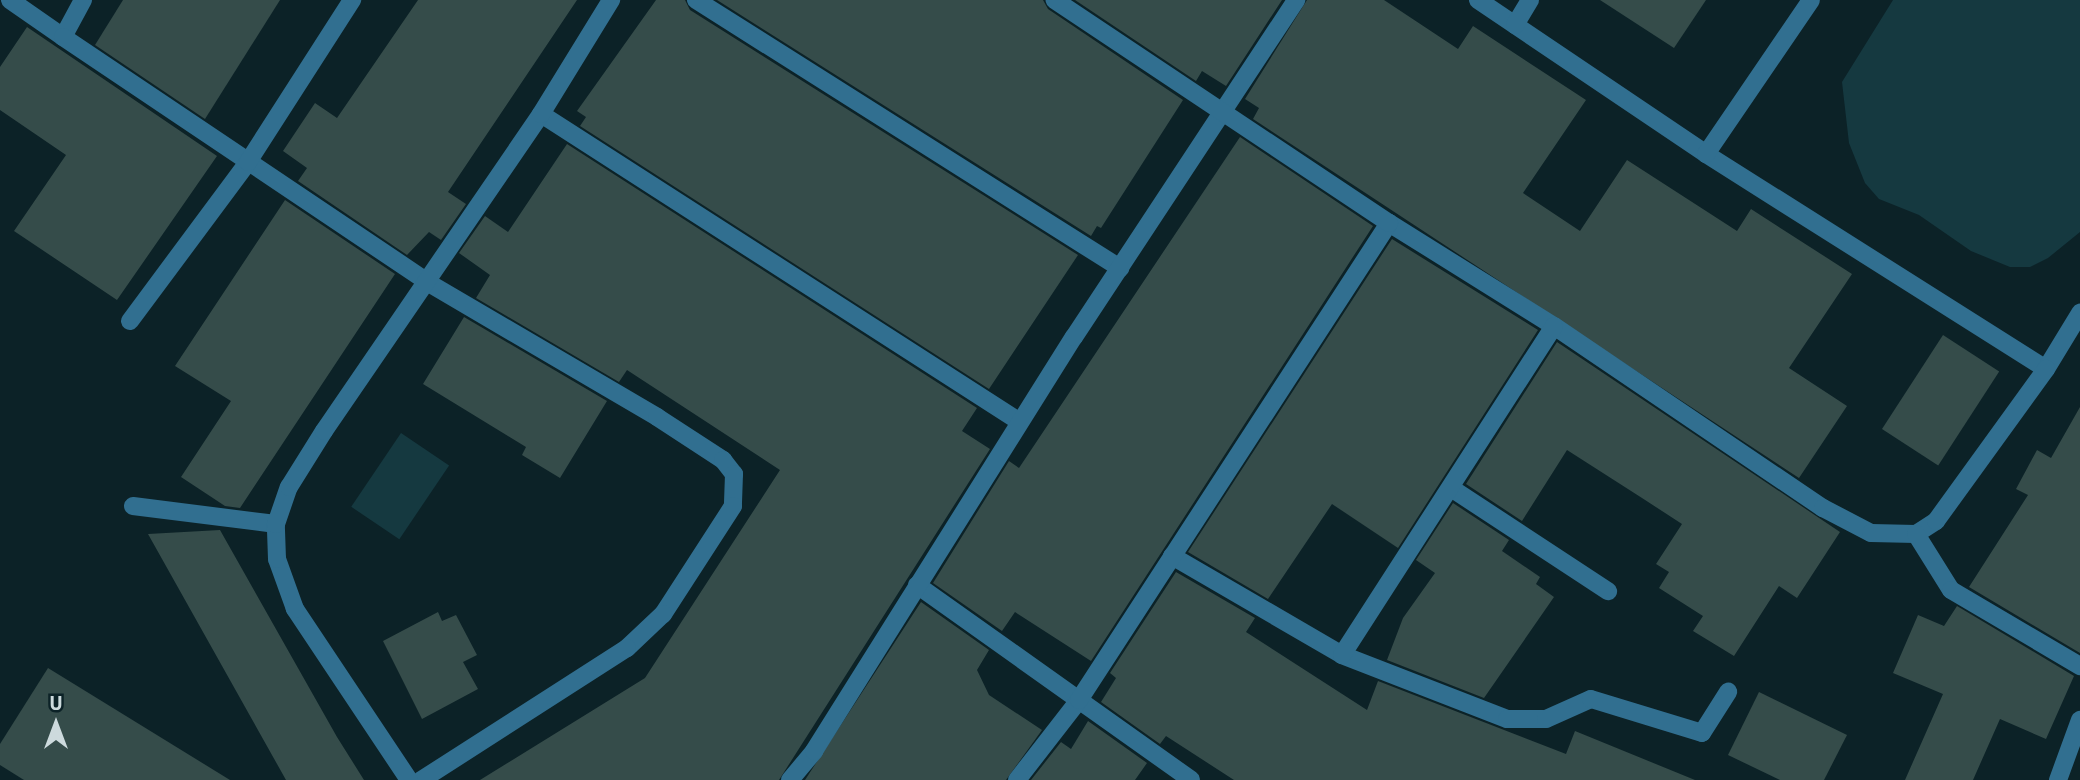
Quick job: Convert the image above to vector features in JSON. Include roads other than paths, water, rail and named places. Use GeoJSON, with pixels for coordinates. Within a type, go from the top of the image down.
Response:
{"type":"FeatureCollection","features":[{"type":"Feature","properties":{"kind":"street"},"geometry":{"type":"LineString","coordinates":[[10,0],[427,282],[723,460],[736,486],[733,506],[696,569],[663,614],[627,648],[421,780]]}},
{"type":"Feature","properties":{"kind":"street"},"geometry":{"type":"LineString","coordinates":[[63,37],[83,0]]}},
{"type":"Feature","properties":{"kind":"street"},"geometry":{"type":"LineString","coordinates":[[130,321],[248,162],[352,0]]}},
{"type":"Feature","properties":{"kind":"street"},"geometry":{"type":"LineString","coordinates":[[409,780],[295,609],[277,559],[276,524],[289,486],[541,114],[611,0]]}},
{"type":"Feature","properties":{"kind":"street"},"geometry":{"type":"LineString","coordinates":[[696,0],[1120,268]]}},
{"type":"Feature","properties":{"kind":"street"},"geometry":{"type":"LineString","coordinates":[[1054,0],[1389,223],[1554,326],[1823,508],[1871,533],[1916,534],[1936,522],[2046,369],[2080,313]]}},
{"type":"Feature","properties":{"kind":"street"},"geometry":{"type":"LineString","coordinates":[[790,780],[814,751],[1020,422],[1296,0]]}},
{"type":"Feature","properties":{"kind":"street"},"geometry":{"type":"LineString","coordinates":[[1478,0],[1706,154],[2046,369]]}},
{"type":"Feature","properties":{"kind":"street"},"geometry":{"type":"LineString","coordinates":[[1514,25],[1530,0]]}},
{"type":"Feature","properties":{"kind":"street"},"geometry":{"type":"LineString","coordinates":[[1706,154],[1811,0]]}},
{"type":"Feature","properties":{"kind":"street"},"geometry":{"type":"LineString","coordinates":[[541,114],[1020,422]]}},
{"type":"Feature","properties":{"kind":"street"},"geometry":{"type":"LineString","coordinates":[[1017,780],[1079,700],[1389,223]]}},
{"type":"Feature","properties":{"kind":"street"},"geometry":{"type":"LineString","coordinates":[[1342,655],[1554,326]]}},
{"type":"Feature","properties":{"kind":"street"},"geometry":{"type":"LineString","coordinates":[[1451,488],[1608,590]]}},
{"type":"Feature","properties":{"kind":"street"},"geometry":{"type":"LineString","coordinates":[[133,506],[276,524]]}},
{"type":"Feature","properties":{"kind":"street"},"geometry":{"type":"LineString","coordinates":[[1916,534],[1951,590],[2080,666]]}},
{"type":"Feature","properties":{"kind":"street"},"geometry":{"type":"LineString","coordinates":[[1172,556],[1342,655],[1527,722],[1591,699],[1702,733],[1728,692]]}},
{"type":"Feature","properties":{"kind":"street"},"geometry":{"type":"LineString","coordinates":[[916,585],[1191,780]]}},
{"type":"Feature","properties":{"kind":"street"},"geometry":{"type":"LineString","coordinates":[[2058,780],[2080,720]]}}]}
